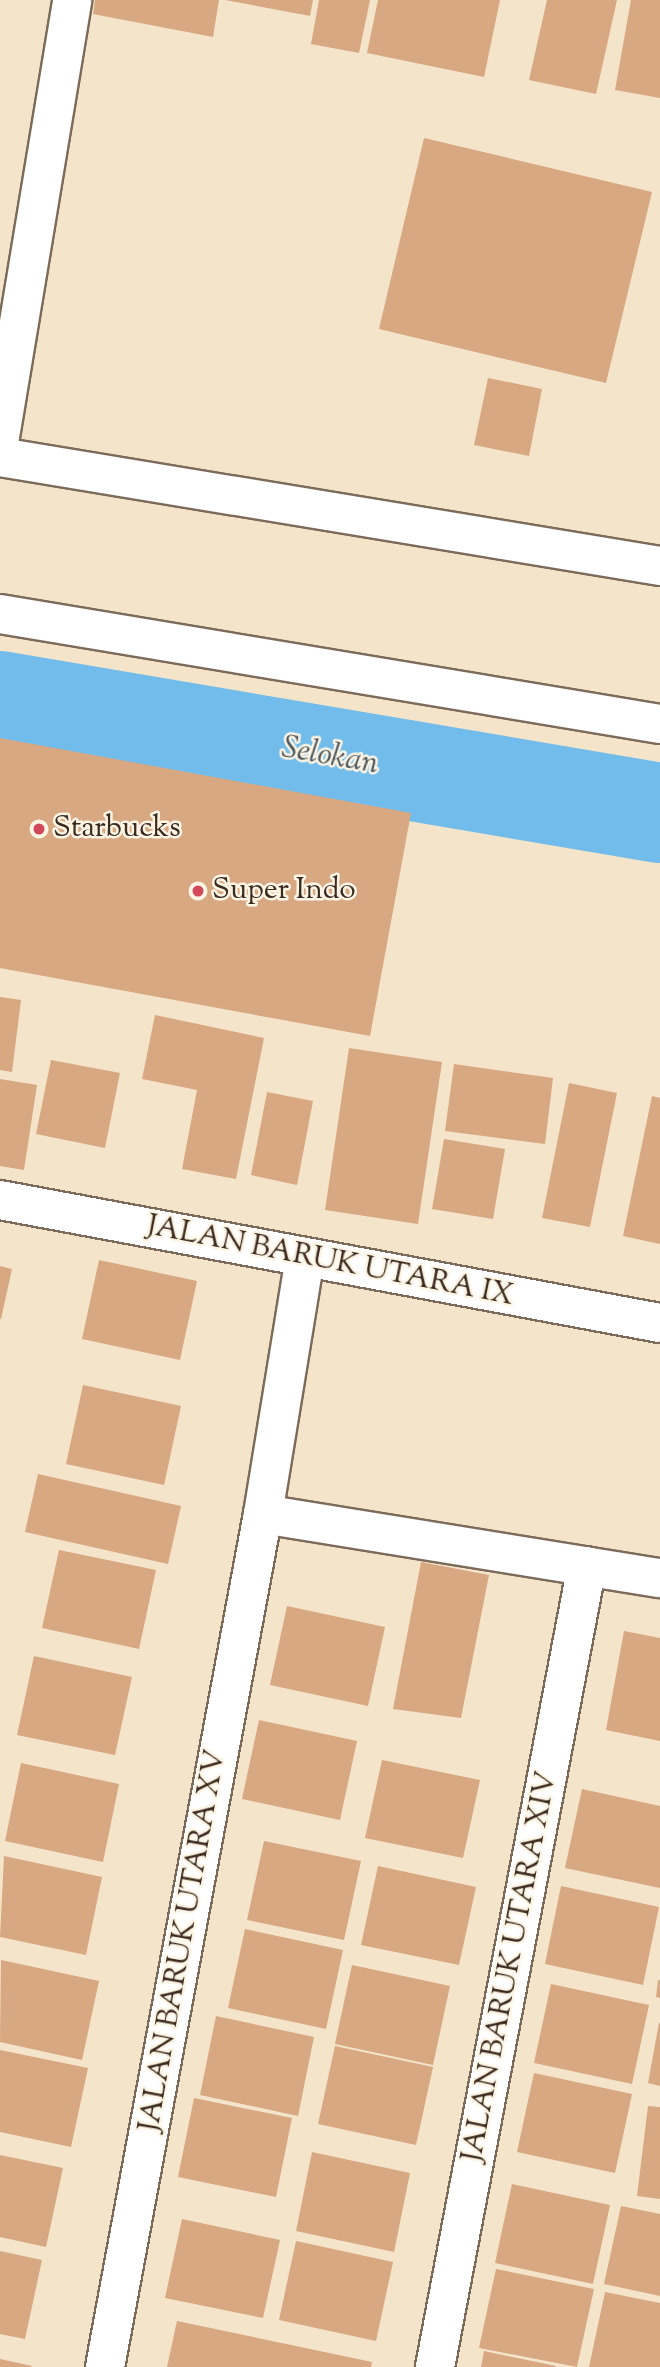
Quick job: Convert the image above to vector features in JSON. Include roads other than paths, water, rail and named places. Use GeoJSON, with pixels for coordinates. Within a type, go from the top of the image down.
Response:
{"type":"FeatureCollection","features":[{"type":"Feature","properties":{"kind":"street"},"geometry":{"type":"LineString","coordinates":[[0,437],[72,0]]}},
{"type":"Feature","properties":{"kind":"street"},"geometry":{"type":"LineString","coordinates":[[0,457],[660,566]]}},
{"type":"Feature","properties":{"kind":"street"},"geometry":{"type":"LineString","coordinates":[[0,614],[660,723]]}},
{"type":"Feature","properties":{"kind":"street","name":"JALAN BARUK UTARA IX"},"geometry":{"type":"LineString","coordinates":[[0,1199],[660,1323]]}},
{"type":"Feature","properties":{"kind":"street","name":"JALAN BARUK UTARA XV"},"geometry":{"type":"LineString","coordinates":[[105,2367],[263,1514],[305,1258]]}},
{"type":"Feature","properties":{"kind":"street"},"geometry":{"type":"LineString","coordinates":[[263,1514],[660,1578]]}},
{"type":"Feature","properties":{"kind":"street","name":"JALAN BARUK UTARA XIV"},"geometry":{"type":"LineString","coordinates":[[435,2367],[587,1566]]}},
{"type":"Feature","properties":{"kind":"waterway","name":"Selokan"},"geometry":{"type":"LineString","coordinates":[[0,701],[660,813]]}},
{"type":"Feature","properties":{"kind":"place","name":"Starbucks"},"geometry":{"type":"Point","coordinates":[39,829]}},
{"type":"Feature","properties":{"kind":"place","name":"Super Indo"},"geometry":{"type":"Point","coordinates":[198,891]}}]}
